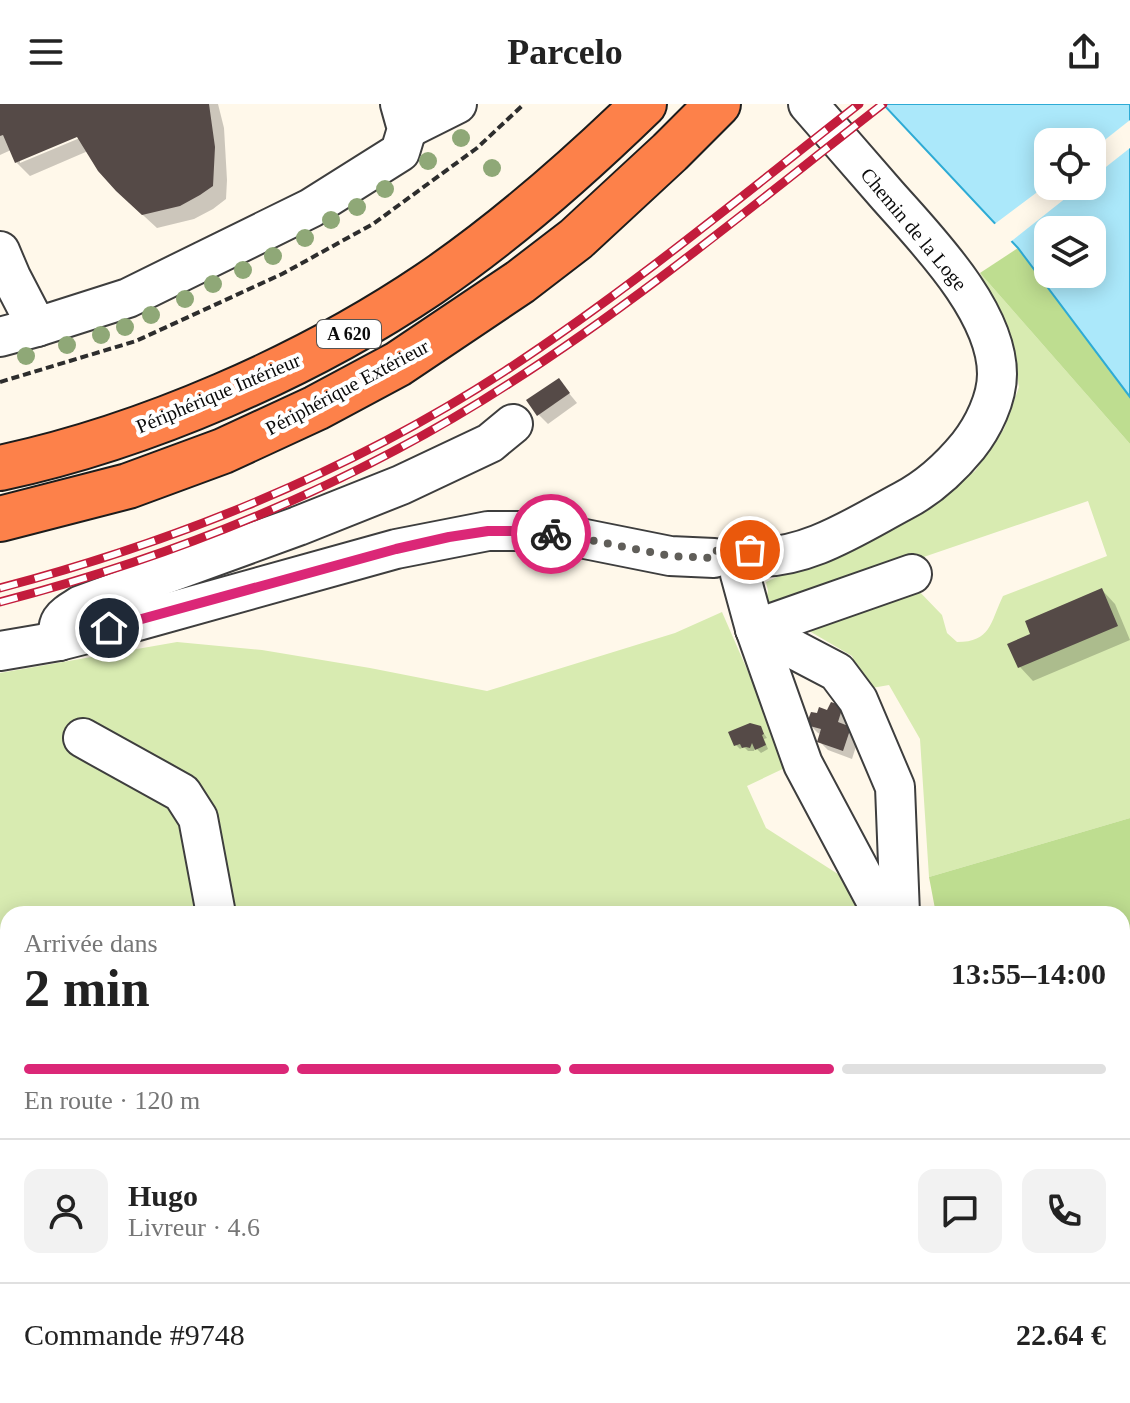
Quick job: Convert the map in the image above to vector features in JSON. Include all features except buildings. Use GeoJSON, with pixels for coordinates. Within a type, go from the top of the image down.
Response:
{"type":"FeatureCollection","features":[{"type":"Feature","properties":{"kind":"highway","name":"Périphérique Intérieur"},"geometry":{"type":"LineString","coordinates":[[0,468],[116,435],[203,404],[361,328],[429,284],[523,214],[644,104]]}},
{"type":"Feature","properties":{"kind":"highway","name":"Périphérique Extérieur"},"geometry":{"type":"LineString","coordinates":[[0,519],[128,486],[223,451],[316,408],[398,364],[520,282],[576,239],[718,104]]}},
{"type":"Feature","properties":{"kind":"street"},"geometry":{"type":"LineString","coordinates":[[0,337],[128,298],[311,208],[400,152],[403,116],[457,104]]}},
{"type":"Feature","properties":{"kind":"street","name":"Chemin de la Loge"},"geometry":{"type":"LineString","coordinates":[[0,651],[59,641],[396,549],[488,531],[525,531],[575,537],[670,556],[735,563],[769,558],[813,547],[919,493],[957,460],[976,435],[995,394],[997,373],[994,354],[985,327],[969,296],[940,254],[808,104]]}},
{"type":"Feature","properties":{"kind":"street"},"geometry":{"type":"LineString","coordinates":[[0,251],[37,327]]}},
{"type":"Feature","properties":{"kind":"street"},"geometry":{"type":"LineString","coordinates":[[59,641],[57,628],[62,618],[81,605],[401,485],[490,443],[513,424]]}},
{"type":"Feature","properties":{"kind":"street"},"geometry":{"type":"LineString","coordinates":[[735,563],[803,764],[879,906]]}},
{"type":"Feature","properties":{"kind":"street"},"geometry":{"type":"LineString","coordinates":[[755,629],[912,574]]}},
{"type":"Feature","properties":{"kind":"street"},"geometry":{"type":"LineString","coordinates":[[755,629],[837,672],[858,700],[895,787],[900,906]]}},
{"type":"Feature","properties":{"kind":"street"},"geometry":{"type":"LineString","coordinates":[[83,738],[182,793],[198,818],[214,906]]}},
{"type":"Feature","properties":{"kind":"path"},"geometry":{"type":"LineString","coordinates":[[0,382],[136,341],[282,274],[373,224],[477,148],[524,104]]}},
{"type":"Feature","properties":{"kind":"green space"},"geometry":{"type":"Polygon","coordinates":[[[1018,248],[1034,269],[1034,288],[1048,288],[1130,397],[1130,444],[980,273],[1018,248]]]}},
{"type":"Feature","properties":{"kind":"green space"},"geometry":{"type":"Polygon","coordinates":[[[980,273],[1130,444],[1130,818],[929,877],[920,739],[889,685],[866,689],[852,656],[799,625],[915,587],[942,615],[947,633],[957,642],[977,639],[988,629],[1003,596],[1107,556],[1088,501],[774,612],[765,605],[766,582],[919,513],[975,471],[1004,429],[1019,387],[1012,343],[980,273]]]}},
{"type":"Feature","properties":{"kind":"green space"},"geometry":{"type":"Polygon","coordinates":[[[722,612],[789,766],[747,786],[766,828],[841,876],[858,906],[0,906],[0,673],[177,642],[262,650],[487,691],[675,633],[722,612]]]}},
{"type":"Feature","properties":{"kind":"green space"},"geometry":{"type":"Polygon","coordinates":[[[1130,818],[1130,906],[934,906],[929,877],[1130,818]]]}},
{"type":"Feature","properties":{"kind":"water"},"geometry":{"type":"Polygon","coordinates":[[[883,104],[1130,104],[1130,397],[1048,288],[1106,288],[1106,216],[1034,216],[1034,269],[1018,248],[883,104]]]}},
{"type":"Feature","properties":{"kind":"pier"},"geometry":{"type":"Polygon","coordinates":[[[1130,120],[1130,148],[1106,167],[1106,139],[1130,120]]]}},
{"type":"Feature","properties":{"kind":"pier"},"geometry":{"type":"Polygon","coordinates":[[[1034,194],[1034,200],[1063,200],[1043,216],[1034,216],[1034,223],[1009,243],[992,226],[1034,194]]]}},
{"type":"Feature","properties":{"kind":"railway"},"geometry":{"type":"LineString","coordinates":[[0,588],[132,548],[262,499],[324,471],[446,407],[505,371],[596,308],[859,104]]}},
{"type":"Feature","properties":{"kind":"railway"},"geometry":{"type":"LineString","coordinates":[[0,602],[134,562],[264,513],[390,453],[451,419],[559,351],[606,317],[700,248],[883,104]]}},
{"type":"Feature","properties":{"kind":"way so far"},"geometry":{"type":"LineString","coordinates":[[551,534],[670,556],[714,558],[719,545],[732,539],[739,540],[750,550]]}},
{"type":"Feature","properties":{"kind":"route"},"geometry":{"type":"LineString","coordinates":[[109,628],[449,537],[488,531],[551,534]]}}]}
